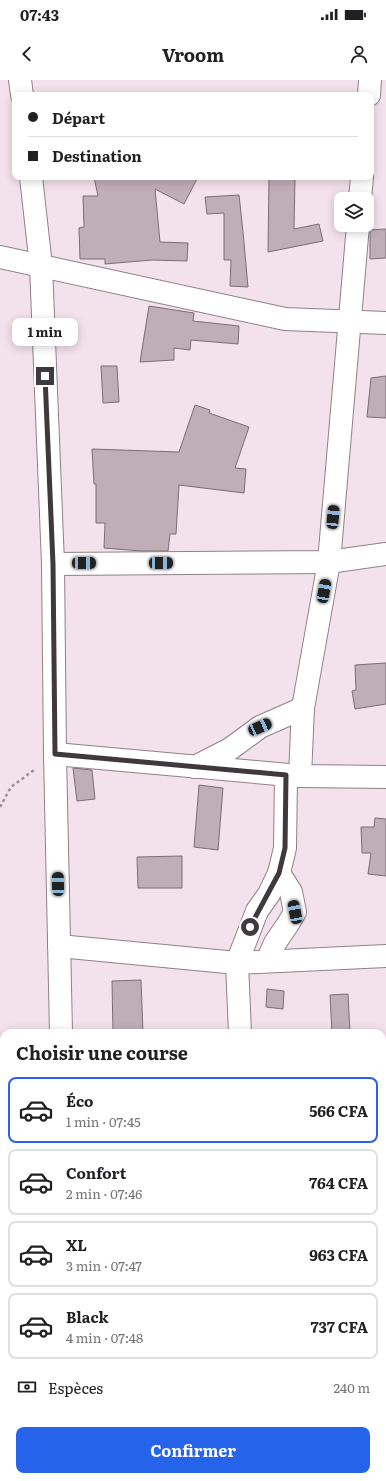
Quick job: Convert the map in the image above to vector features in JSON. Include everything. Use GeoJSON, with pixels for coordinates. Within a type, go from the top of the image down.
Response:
{"type":"FeatureCollection","features":[{"type":"Feature","properties":{"kind":"main road"},"geometry":{"type":"LineString","coordinates":[[20,80],[22,92]]}},
{"type":"Feature","properties":{"kind":"main road"},"geometry":{"type":"LineString","coordinates":[[369,92],[370,80]]}},
{"type":"Feature","properties":{"kind":"main road"},"geometry":{"type":"LineString","coordinates":[[31,180],[41,266],[53,564],[55,754],[61,1029]]}},
{"type":"Feature","properties":{"kind":"main road"},"geometry":{"type":"LineString","coordinates":[[361,192],[362,180]]}},
{"type":"Feature","properties":{"kind":"main road"},"geometry":{"type":"LineString","coordinates":[[240,1029],[237,963],[257,911],[270,894],[279,873],[285,848],[293,776],[303,708],[329,562],[357,232]]}},
{"type":"Feature","properties":{"kind":"main road"},"geometry":{"type":"LineString","coordinates":[[0,257],[285,319],[386,323]]}},
{"type":"Feature","properties":{"kind":"main road"},"geometry":{"type":"LineString","coordinates":[[53,564],[329,562],[386,554]]}},
{"type":"Feature","properties":{"kind":"main road"},"geometry":{"type":"LineString","coordinates":[[195,767],[230,749],[260,727],[303,708]]}},
{"type":"Feature","properties":{"kind":"main road"},"geometry":{"type":"LineString","coordinates":[[55,754],[293,776],[386,777]]}},
{"type":"Feature","properties":{"kind":"main road"},"geometry":{"type":"LineString","coordinates":[[268,961],[275,943],[295,912],[291,892],[279,873]]}},
{"type":"Feature","properties":{"kind":"main road"},"geometry":{"type":"LineString","coordinates":[[59,946],[237,963],[386,956]]}},
{"type":"Feature","properties":{"kind":"path"},"geometry":{"type":"LineString","coordinates":[[0,808],[11,787],[55,754]]}},
{"type":"Feature","properties":{"kind":"building"},"geometry":{"type":"Polygon","coordinates":[[[95,180],[196,180],[184,204],[155,189],[160,242],[188,243],[187,261],[152,260],[105,264],[105,259],[80,259],[79,228],[84,227],[83,196],[98,196],[95,180]]]}},
{"type":"Feature","properties":{"kind":"building"},"geometry":{"type":"Polygon","coordinates":[[[269,180],[295,180],[294,229],[319,224],[323,241],[268,252],[269,180]]]}},
{"type":"Feature","properties":{"kind":"building"},"geometry":{"type":"Polygon","coordinates":[[[239,195],[248,287],[230,286],[231,260],[224,260],[224,213],[207,214],[205,197],[239,195]]]}},
{"type":"Feature","properties":{"kind":"building"},"geometry":{"type":"Polygon","coordinates":[[[386,229],[386,258],[370,259],[370,232],[374,232],[374,230],[386,229]]]}},
{"type":"Feature","properties":{"kind":"building"},"geometry":{"type":"Polygon","coordinates":[[[149,306],[194,313],[193,321],[239,326],[238,344],[191,340],[190,350],[174,348],[174,360],[140,362],[149,306]]]}},
{"type":"Feature","properties":{"kind":"building"},"geometry":{"type":"Polygon","coordinates":[[[101,366],[117,366],[119,402],[103,403],[101,366]]]}},
{"type":"Feature","properties":{"kind":"building"},"geometry":{"type":"Polygon","coordinates":[[[386,376],[386,418],[367,417],[371,378],[386,376]]]}},
{"type":"Feature","properties":{"kind":"building"},"geometry":{"type":"Polygon","coordinates":[[[195,405],[210,410],[209,413],[249,427],[235,468],[246,469],[244,493],[179,485],[176,534],[170,534],[168,551],[141,551],[104,548],[105,523],[96,523],[96,484],[94,484],[92,449],[179,452],[195,405]]]}},
{"type":"Feature","properties":{"kind":"building"},"geometry":{"type":"Polygon","coordinates":[[[386,663],[386,704],[355,709],[352,691],[356,690],[355,665],[386,663]]]}},
{"type":"Feature","properties":{"kind":"building"},"geometry":{"type":"Polygon","coordinates":[[[73,768],[92,770],[95,799],[77,801],[73,768]]]}},
{"type":"Feature","properties":{"kind":"building"},"geometry":{"type":"Polygon","coordinates":[[[199,785],[223,788],[218,850],[194,847],[199,785]]]}},
{"type":"Feature","properties":{"kind":"building"},"geometry":{"type":"Polygon","coordinates":[[[375,818],[386,819],[386,876],[368,874],[371,853],[362,853],[361,827],[374,827],[375,818]]]}},
{"type":"Feature","properties":{"kind":"building"},"geometry":{"type":"Polygon","coordinates":[[[182,856],[182,888],[138,888],[137,857],[182,856]]]}},
{"type":"Feature","properties":{"kind":"building"},"geometry":{"type":"Polygon","coordinates":[[[141,980],[143,1029],[113,1029],[112,981],[141,980]]]}},
{"type":"Feature","properties":{"kind":"building"},"geometry":{"type":"Polygon","coordinates":[[[267,989],[284,991],[283,1009],[266,1007],[267,989]]]}},
{"type":"Feature","properties":{"kind":"building"},"geometry":{"type":"Polygon","coordinates":[[[348,994],[350,1029],[332,1029],[330,995],[348,994]]]}},
{"type":"Feature","properties":{"kind":"route"},"geometry":{"type":"LineString","coordinates":[[45,376],[53,564],[55,754],[286,775],[285,848],[279,873],[270,894],[257,911],[250,927]]}}]}
